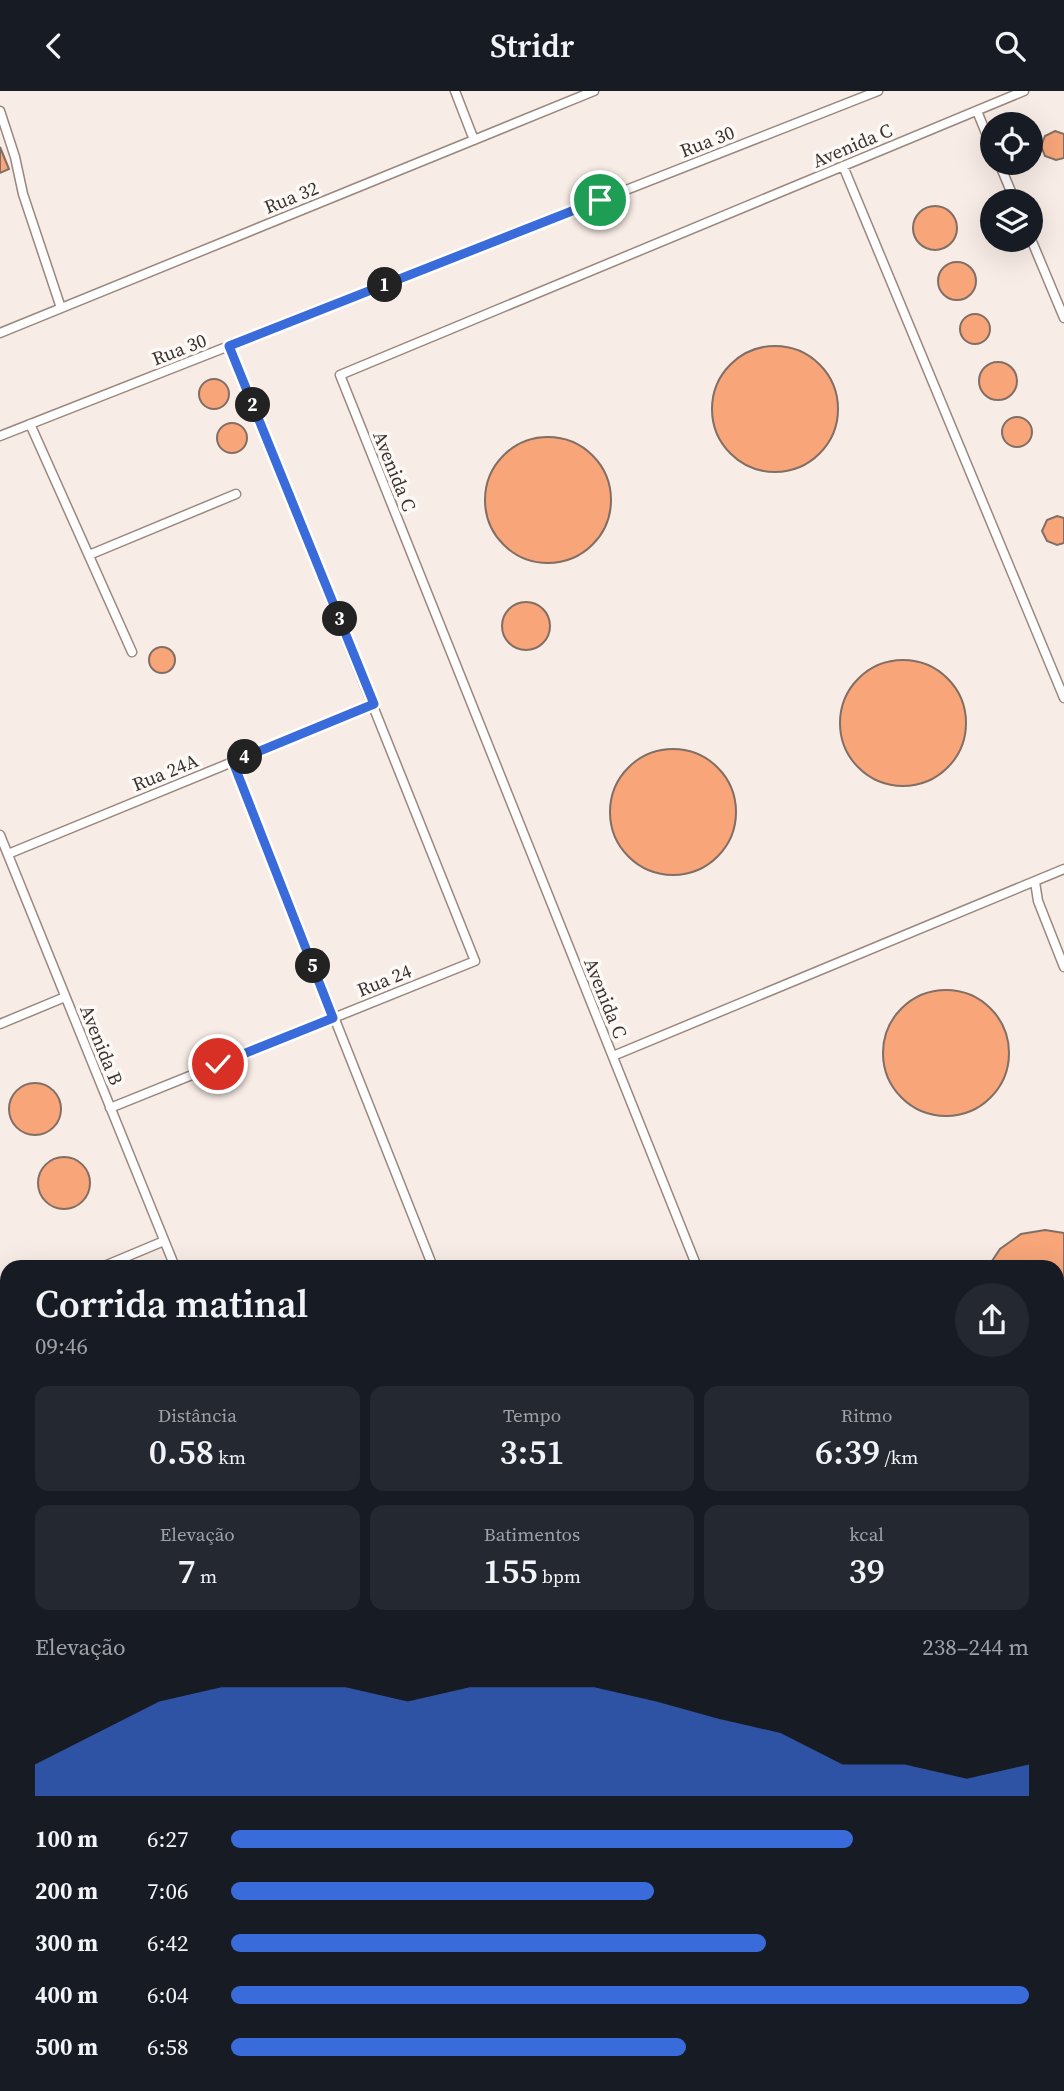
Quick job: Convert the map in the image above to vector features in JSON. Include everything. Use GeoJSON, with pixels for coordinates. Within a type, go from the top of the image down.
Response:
{"type":"FeatureCollection","features":[{"type":"Feature","properties":{"kind":"lane"},"geometry":{"type":"LineString","coordinates":[[454,91],[474,140]]}},
{"type":"Feature","properties":{"kind":"lane","name":"Rua 32"},"geometry":{"type":"LineString","coordinates":[[0,333],[594,91]]}},
{"type":"Feature","properties":{"kind":"lane","name":"Rua 30"},"geometry":{"type":"LineString","coordinates":[[0,436],[878,91]]}},
{"type":"Feature","properties":{"kind":"lane","name":"Avenida C"},"geometry":{"type":"LineString","coordinates":[[695,1260],[340,375],[1024,91]]}},
{"type":"Feature","properties":{"kind":"lane"},"geometry":{"type":"LineString","coordinates":[[0,111],[15,157],[23,194],[61,308]]}},
{"type":"Feature","properties":{"kind":"lane"},"geometry":{"type":"LineString","coordinates":[[977,111],[980,118]]}},
{"type":"Feature","properties":{"kind":"lane"},"geometry":{"type":"LineString","coordinates":[[843,166],[1064,698]]}},
{"type":"Feature","properties":{"kind":"lane"},"geometry":{"type":"LineString","coordinates":[[1036,252],[1064,318]]}},
{"type":"Feature","properties":{"kind":"lane"},"geometry":{"type":"LineString","coordinates":[[229,346],[374,704]]}},
{"type":"Feature","properties":{"kind":"lane"},"geometry":{"type":"LineString","coordinates":[[30,424],[132,652]]}},
{"type":"Feature","properties":{"kind":"lane"},"geometry":{"type":"LineString","coordinates":[[89,555],[236,494]]}},
{"type":"Feature","properties":{"kind":"lane","name":"Rua 24A"},"geometry":{"type":"LineString","coordinates":[[8,854],[374,704]]}},
{"type":"Feature","properties":{"kind":"lane","name":"Rua 24"},"geometry":{"type":"LineString","coordinates":[[110,1108],[475,961],[374,704]]}},
{"type":"Feature","properties":{"kind":"lane"},"geometry":{"type":"LineString","coordinates":[[233,762],[430,1260]]}},
{"type":"Feature","properties":{"kind":"lane","name":"Avenida B"},"geometry":{"type":"LineString","coordinates":[[0,835],[172,1260]]}},
{"type":"Feature","properties":{"kind":"lane"},"geometry":{"type":"LineString","coordinates":[[613,1056],[1064,869]]}},
{"type":"Feature","properties":{"kind":"lane"},"geometry":{"type":"LineString","coordinates":[[1035,882],[1038,901],[1064,967]]}},
{"type":"Feature","properties":{"kind":"lane"},"geometry":{"type":"LineString","coordinates":[[0,1024],[65,997]]}},
{"type":"Feature","properties":{"kind":"lane"},"geometry":{"type":"LineString","coordinates":[[119,1260],[164,1241]]}},
{"type":"Feature","properties":{"kind":"shaded area"},"geometry":{"type":"Polygon","coordinates":[[[0,91],[1064,91],[1064,1260],[0,1260],[0,91]]]}},
{"type":"Feature","properties":{"kind":"building"},"geometry":{"type":"Polygon","coordinates":[[[1055,131],[1064,134],[1064,158],[1056,160],[1045,156],[1045,136],[1055,131]]]}},
{"type":"Feature","properties":{"kind":"building"},"geometry":{"type":"Polygon","coordinates":[[[0,147],[9,169],[0,173],[0,147]]]}},
{"type":"Feature","properties":{"kind":"building"},"geometry":{"type":"Polygon","coordinates":[[[935,206],[944,207],[951,212],[956,219],[956,237],[951,244],[944,249],[935,250],[926,249],[919,244],[914,237],[913,228],[914,219],[919,212],[926,207],[935,206]]]}},
{"type":"Feature","properties":{"kind":"building"},"geometry":{"type":"Polygon","coordinates":[[[957,262],[970,268],[976,281],[970,294],[957,300],[944,294],[938,281],[944,268],[957,262]]]}},
{"type":"Feature","properties":{"kind":"building"},"geometry":{"type":"Polygon","coordinates":[[[975,314],[985,319],[990,329],[985,339],[975,344],[965,339],[960,329],[965,319],[975,314]]]}},
{"type":"Feature","properties":{"kind":"building"},"geometry":{"type":"Polygon","coordinates":[[[775,346],[799,351],[819,365],[833,385],[838,409],[833,433],[819,453],[799,467],[775,472],[751,467],[731,453],[717,433],[712,409],[717,385],[731,365],[751,351],[775,346]]]}},
{"type":"Feature","properties":{"kind":"building"},"geometry":{"type":"Polygon","coordinates":[[[998,362],[1011,368],[1017,381],[1011,394],[998,400],[985,394],[979,381],[985,368],[998,362]]]}},
{"type":"Feature","properties":{"kind":"building"},"geometry":{"type":"Polygon","coordinates":[[[214,379],[225,383],[229,394],[225,405],[214,409],[203,405],[199,394],[203,383],[214,379]]]}},
{"type":"Feature","properties":{"kind":"building"},"geometry":{"type":"Polygon","coordinates":[[[1017,417],[1027,422],[1032,432],[1027,442],[1017,447],[1007,442],[1002,432],[1007,422],[1017,417]]]}},
{"type":"Feature","properties":{"kind":"building"},"geometry":{"type":"Polygon","coordinates":[[[232,423],[243,427],[247,438],[243,449],[232,453],[221,449],[217,438],[221,427],[232,423]]]}},
{"type":"Feature","properties":{"kind":"building"},"geometry":{"type":"Polygon","coordinates":[[[548,437],[572,442],[592,456],[606,476],[611,500],[606,524],[592,544],[572,558],[548,563],[524,558],[504,544],[490,524],[485,500],[490,476],[504,456],[524,442],[548,437]]]}},
{"type":"Feature","properties":{"kind":"building"},"geometry":{"type":"Polygon","coordinates":[[[1057,516],[1064,518],[1064,543],[1057,545],[1047,541],[1042,531],[1047,520],[1057,516]]]}},
{"type":"Feature","properties":{"kind":"building"},"geometry":{"type":"Polygon","coordinates":[[[526,602],[535,603],[543,609],[549,617],[549,635],[543,643],[535,649],[526,650],[517,649],[509,643],[503,635],[502,626],[503,617],[509,609],[517,603],[526,602]]]}},
{"type":"Feature","properties":{"kind":"building"},"geometry":{"type":"Polygon","coordinates":[[[162,647],[171,651],[175,660],[171,669],[162,673],[153,669],[149,660],[153,651],[162,647]]]}},
{"type":"Feature","properties":{"kind":"building"},"geometry":{"type":"Polygon","coordinates":[[[903,660],[927,665],[947,679],[961,699],[966,723],[961,747],[947,767],[927,781],[903,786],[879,781],[859,767],[845,747],[840,723],[845,699],[859,679],[879,665],[903,660]]]}},
{"type":"Feature","properties":{"kind":"building"},"geometry":{"type":"Polygon","coordinates":[[[673,749],[697,754],[717,768],[731,788],[736,812],[731,836],[717,856],[697,870],[673,875],[649,870],[629,856],[615,836],[610,812],[615,788],[629,768],[649,754],[673,749]]]}},
{"type":"Feature","properties":{"kind":"building"},"geometry":{"type":"Polygon","coordinates":[[[946,990],[970,995],[990,1009],[1004,1029],[1009,1053],[1004,1077],[990,1097],[970,1111],[946,1116],[922,1111],[902,1097],[888,1077],[883,1053],[888,1029],[902,1009],[922,995],[946,990]]]}},
{"type":"Feature","properties":{"kind":"building"},"geometry":{"type":"Polygon","coordinates":[[[35,1083],[45,1085],[53,1091],[59,1099],[59,1119],[53,1127],[45,1133],[35,1135],[25,1133],[17,1127],[11,1119],[9,1109],[11,1099],[17,1091],[25,1085],[35,1083]]]}},
{"type":"Feature","properties":{"kind":"building"},"geometry":{"type":"Polygon","coordinates":[[[64,1157],[74,1159],[82,1165],[88,1173],[88,1193],[82,1201],[74,1207],[64,1209],[54,1207],[46,1201],[40,1193],[38,1183],[40,1173],[46,1165],[54,1159],[64,1157]]]}},
{"type":"Feature","properties":{"kind":"building"},"geometry":{"type":"Polygon","coordinates":[[[1045,1230],[1064,1233],[1064,1260],[993,1260],[1000,1249],[1021,1234],[1045,1230]]]}},
{"type":"Feature","properties":{"kind":"route"},"geometry":{"type":"LineString","coordinates":[[218,1064],[333,1018],[233,762],[374,704],[229,346],[600,200]]}}]}
